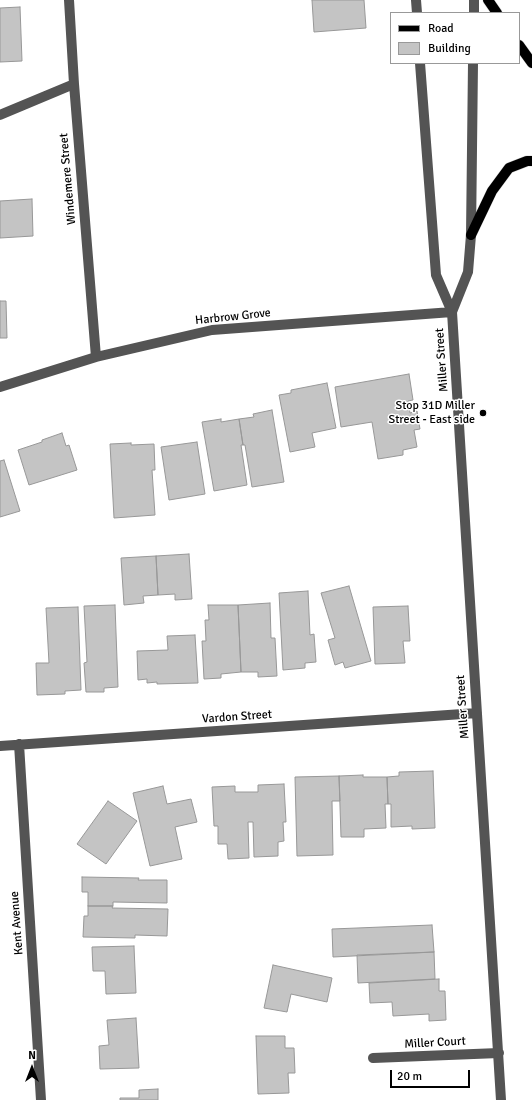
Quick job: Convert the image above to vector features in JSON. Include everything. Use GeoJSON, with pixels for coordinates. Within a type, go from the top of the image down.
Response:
{"type":"FeatureCollection","features":[{"type":"Feature","properties":{"kind":"main road"},"geometry":{"type":"LineString","coordinates":[[488,0],[496,12]]}},
{"type":"Feature","properties":{"kind":"main road"},"geometry":{"type":"LineString","coordinates":[[520,46],[532,63]]}},
{"type":"Feature","properties":{"kind":"main road"},"geometry":{"type":"LineString","coordinates":[[471,235],[492,191],[509,168],[532,160]]}},
{"type":"Feature","properties":{"kind":"street","name":"Windemere Street"},"geometry":{"type":"LineString","coordinates":[[69,0],[74,84],[96,357]]}},
{"type":"Feature","properties":{"kind":"street"},"geometry":{"type":"LineString","coordinates":[[416,0],[417,12]]}},
{"type":"Feature","properties":{"kind":"street"},"geometry":{"type":"LineString","coordinates":[[474,0],[474,12]]}},
{"type":"Feature","properties":{"kind":"street","name":"Miller Street"},"geometry":{"type":"LineString","coordinates":[[420,64],[436,274],[452,312],[501,1100]]}},
{"type":"Feature","properties":{"kind":"street","name":"Miller Street"},"geometry":{"type":"LineString","coordinates":[[452,312],[468,272],[471,235],[473,64]]}},
{"type":"Feature","properties":{"kind":"street"},"geometry":{"type":"LineString","coordinates":[[0,115],[74,84]]}},
{"type":"Feature","properties":{"kind":"street","name":"Harbrow Grove"},"geometry":{"type":"LineString","coordinates":[[0,387],[96,357],[212,330],[452,312]]}},
{"type":"Feature","properties":{"kind":"street","name":"Vardon Street"},"geometry":{"type":"LineString","coordinates":[[0,746],[477,713]]}},
{"type":"Feature","properties":{"kind":"street","name":"Kent Avenue"},"geometry":{"type":"LineString","coordinates":[[19,744],[42,1100]]}},
{"type":"Feature","properties":{"kind":"street","name":"Miller Court"},"geometry":{"type":"LineString","coordinates":[[373,1058],[498,1053]]}},
{"type":"Feature","properties":{"kind":"building"},"geometry":{"type":"Polygon","coordinates":[[[312,0],[364,0],[366,28],[314,32],[312,0]]]}},
{"type":"Feature","properties":{"kind":"building"},"geometry":{"type":"Polygon","coordinates":[[[20,7],[22,61],[0,62],[0,8],[20,7]]]}},
{"type":"Feature","properties":{"kind":"building"},"geometry":{"type":"Polygon","coordinates":[[[32,199],[33,236],[0,238],[0,201],[32,199]]]}},
{"type":"Feature","properties":{"kind":"building"},"geometry":{"type":"Polygon","coordinates":[[[0,301],[6,301],[7,338],[0,338],[0,301]]]}},
{"type":"Feature","properties":{"kind":"building"},"geometry":{"type":"Polygon","coordinates":[[[409,374],[413,400],[408,401],[410,413],[417,411],[420,429],[414,430],[417,447],[403,450],[403,455],[378,459],[372,422],[341,427],[335,387],[409,374]]]}},
{"type":"Feature","properties":{"kind":"building"},"geometry":{"type":"Polygon","coordinates":[[[327,383],[336,428],[312,433],[315,447],[290,452],[279,395],[291,393],[291,390],[327,383]]]}},
{"type":"Feature","properties":{"kind":"building"},"geometry":{"type":"Polygon","coordinates":[[[272,410],[284,482],[252,487],[239,419],[254,417],[253,414],[272,410]]]}},
{"type":"Feature","properties":{"kind":"building"},"geometry":{"type":"Polygon","coordinates":[[[221,419],[221,422],[239,419],[247,485],[214,491],[202,422],[221,419]]]}},
{"type":"Feature","properties":{"kind":"building"},"geometry":{"type":"Polygon","coordinates":[[[62,433],[66,446],[69,445],[77,470],[29,485],[18,450],[62,433]]]}},
{"type":"Feature","properties":{"kind":"building"},"geometry":{"type":"Polygon","coordinates":[[[197,442],[205,494],[169,500],[161,447],[197,442]]]}},
{"type":"Feature","properties":{"kind":"building"},"geometry":{"type":"Polygon","coordinates":[[[131,443],[131,445],[154,444],[155,470],[152,470],[155,515],[114,518],[110,444],[131,443]]]}},
{"type":"Feature","properties":{"kind":"building"},"geometry":{"type":"Polygon","coordinates":[[[4,460],[20,511],[0,517],[0,461],[4,460]]]}},
{"type":"Feature","properties":{"kind":"building"},"geometry":{"type":"Polygon","coordinates":[[[189,554],[192,599],[175,600],[175,594],[158,595],[156,556],[189,554]]]}},
{"type":"Feature","properties":{"kind":"building"},"geometry":{"type":"Polygon","coordinates":[[[156,556],[158,595],[143,596],[144,603],[124,605],[121,558],[156,556]]]}},
{"type":"Feature","properties":{"kind":"building"},"geometry":{"type":"Polygon","coordinates":[[[349,586],[371,661],[345,668],[343,662],[335,665],[328,640],[335,638],[321,593],[349,586]]]}},
{"type":"Feature","properties":{"kind":"building"},"geometry":{"type":"Polygon","coordinates":[[[308,591],[310,635],[314,634],[316,662],[305,663],[305,668],[283,670],[279,593],[308,591]]]}},
{"type":"Feature","properties":{"kind":"building"},"geometry":{"type":"Polygon","coordinates":[[[270,603],[271,638],[275,638],[277,676],[258,677],[258,672],[241,672],[238,605],[270,603]]]}},
{"type":"Feature","properties":{"kind":"building"},"geometry":{"type":"Polygon","coordinates":[[[115,605],[118,687],[104,688],[104,692],[86,692],[84,663],[87,662],[84,606],[115,605]]]}},
{"type":"Feature","properties":{"kind":"building"},"geometry":{"type":"Polygon","coordinates":[[[208,605],[238,605],[241,672],[221,674],[221,678],[204,679],[202,641],[206,641],[205,620],[209,620],[208,605]]]}},
{"type":"Feature","properties":{"kind":"building"},"geometry":{"type":"Polygon","coordinates":[[[408,606],[410,641],[403,641],[405,663],[375,664],[373,607],[408,606]]]}},
{"type":"Feature","properties":{"kind":"building"},"geometry":{"type":"Polygon","coordinates":[[[78,607],[81,690],[65,691],[65,694],[37,695],[36,663],[49,663],[46,608],[78,607]]]}},
{"type":"Feature","properties":{"kind":"building"},"geometry":{"type":"Polygon","coordinates":[[[195,635],[198,683],[157,684],[157,682],[147,683],[147,679],[138,680],[137,651],[168,650],[167,636],[195,635]]]}},
{"type":"Feature","properties":{"kind":"building"},"geometry":{"type":"Polygon","coordinates":[[[433,771],[435,828],[412,829],[412,826],[391,827],[391,804],[388,804],[387,777],[399,776],[399,772],[433,771]]]}},
{"type":"Feature","properties":{"kind":"building"},"geometry":{"type":"Polygon","coordinates":[[[363,775],[363,777],[387,777],[388,804],[385,804],[386,828],[364,829],[364,837],[341,837],[339,776],[363,775]]]}},
{"type":"Feature","properties":{"kind":"building"},"geometry":{"type":"Polygon","coordinates":[[[339,776],[340,801],[332,801],[333,855],[297,856],[295,777],[339,776]]]}},
{"type":"Feature","properties":{"kind":"building"},"geometry":{"type":"Polygon","coordinates":[[[284,784],[286,822],[283,822],[284,841],[278,842],[278,856],[254,857],[253,822],[248,822],[249,858],[228,859],[227,844],[218,844],[218,826],[214,826],[212,787],[235,786],[235,792],[258,792],[258,785],[284,784]]]}},
{"type":"Feature","properties":{"kind":"building"},"geometry":{"type":"Polygon","coordinates":[[[163,786],[167,804],[191,799],[197,822],[175,827],[182,859],[150,866],[133,793],[163,786]]]}},
{"type":"Feature","properties":{"kind":"building"},"geometry":{"type":"Polygon","coordinates":[[[108,801],[137,821],[106,864],[77,844],[108,801]]]}},
{"type":"Feature","properties":{"kind":"building"},"geometry":{"type":"Polygon","coordinates":[[[82,877],[167,880],[167,903],[113,902],[113,906],[88,906],[88,892],[82,892],[82,877]]]}},
{"type":"Feature","properties":{"kind":"building"},"geometry":{"type":"Polygon","coordinates":[[[88,906],[168,909],[167,936],[135,935],[135,938],[83,937],[84,916],[88,916],[88,906]]]}},
{"type":"Feature","properties":{"kind":"building"},"geometry":{"type":"Polygon","coordinates":[[[432,925],[434,952],[333,957],[332,929],[432,925]]]}},
{"type":"Feature","properties":{"kind":"building"},"geometry":{"type":"Polygon","coordinates":[[[134,946],[136,993],[106,994],[105,971],[93,971],[92,947],[134,946]]]}},
{"type":"Feature","properties":{"kind":"building"},"geometry":{"type":"Polygon","coordinates":[[[434,952],[435,979],[358,983],[357,955],[434,952]]]}},
{"type":"Feature","properties":{"kind":"building"},"geometry":{"type":"Polygon","coordinates":[[[273,965],[332,978],[327,1002],[291,994],[287,1012],[264,1008],[273,965]]]}},
{"type":"Feature","properties":{"kind":"building"},"geometry":{"type":"Polygon","coordinates":[[[439,979],[439,991],[445,991],[446,1020],[429,1021],[429,1014],[393,1016],[392,1002],[370,1003],[369,983],[439,979]]]}},
{"type":"Feature","properties":{"kind":"building"},"geometry":{"type":"Polygon","coordinates":[[[136,1018],[139,1068],[100,1069],[99,1046],[109,1045],[107,1020],[136,1018]]]}},
{"type":"Feature","properties":{"kind":"building"},"geometry":{"type":"Polygon","coordinates":[[[256,1036],[285,1036],[285,1048],[294,1048],[295,1073],[288,1073],[289,1093],[258,1094],[256,1036]]]}},
{"type":"Feature","properties":{"kind":"building"},"geometry":{"type":"Polygon","coordinates":[[[158,1089],[158,1100],[120,1100],[120,1098],[139,1098],[139,1090],[158,1089]]]}},
{"type":"Feature","properties":{"kind":"place","name":"Stop 31D Miller Street - East side"},"geometry":{"type":"Point","coordinates":[483,413]}}]}
